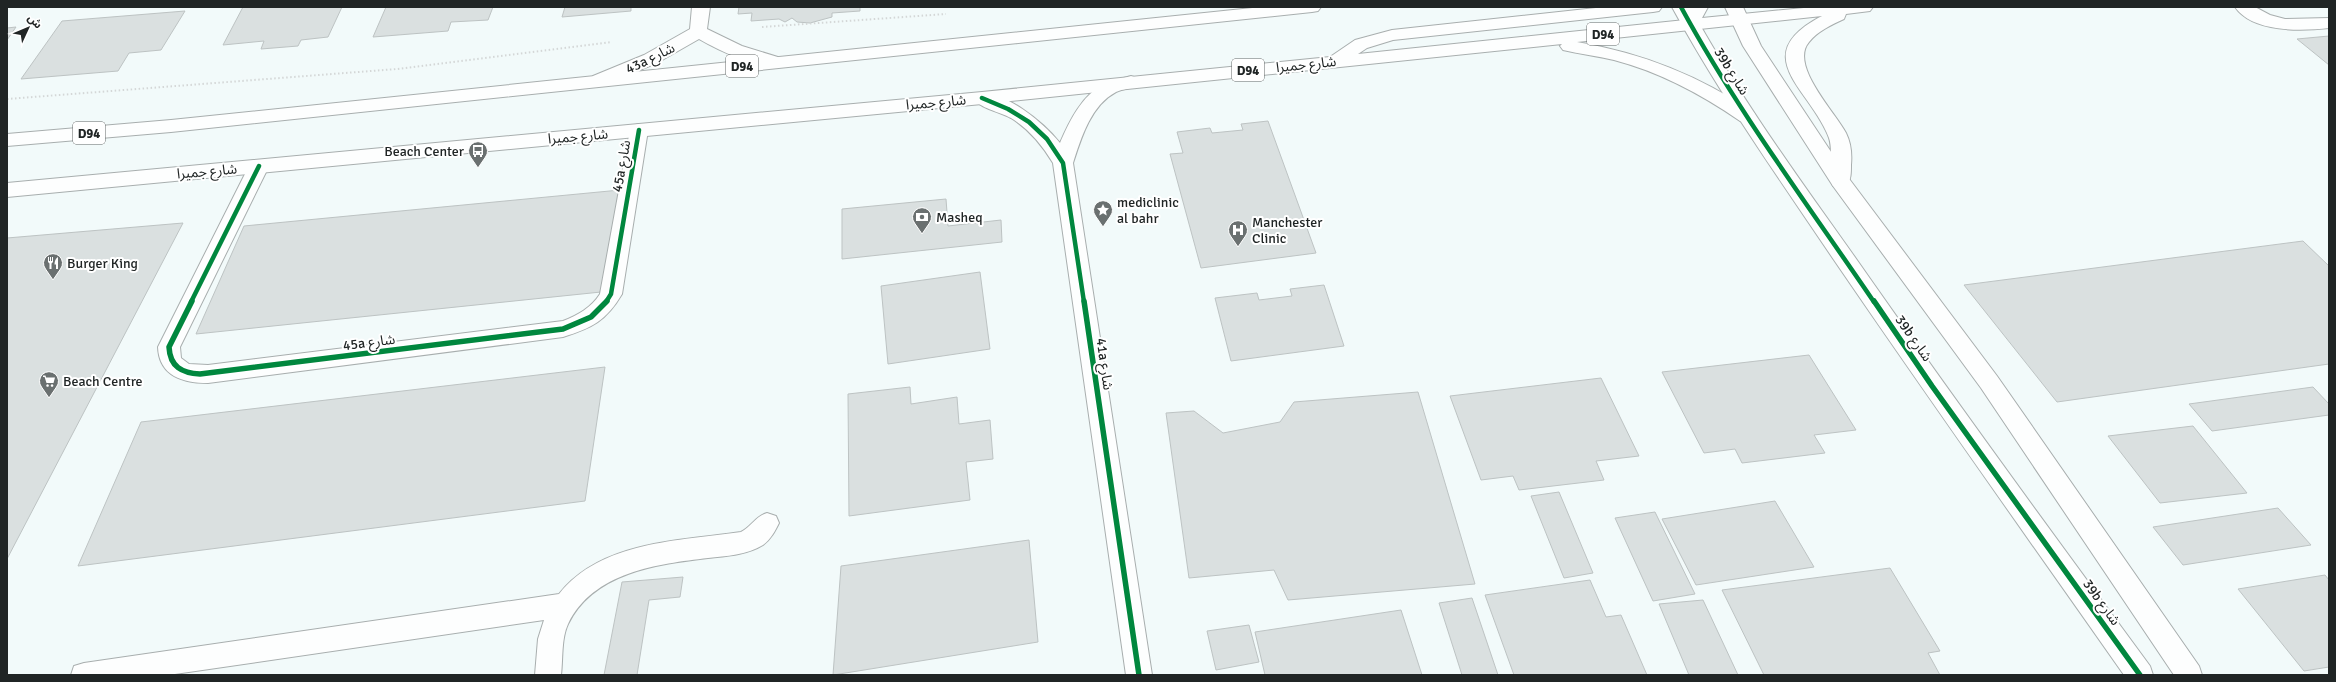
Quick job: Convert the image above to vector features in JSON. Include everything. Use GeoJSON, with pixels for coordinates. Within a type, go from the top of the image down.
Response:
{"type":"FeatureCollection","features":[{"type":"Feature","properties":{"kind":"main road"},"geometry":{"type":"LineString","coordinates":[[701,7],[698,31],[720,44],[745,55],[775,62]]}},
{"type":"Feature","properties":{"kind":"main road","name":"D94"},"geometry":{"type":"LineString","coordinates":[[7,140],[172,126],[599,80],[1312,7]]}},
{"type":"Feature","properties":{"kind":"main road"},"geometry":{"type":"LineString","coordinates":[[1332,62],[1361,44],[1392,35],[1653,7]]}},
{"type":"Feature","properties":{"kind":"main road","name":"39b شارع"},"geometry":{"type":"LineString","coordinates":[[1681,7],[1696,16],[1705,51],[1747,117],[1932,386],[2140,675]]}},
{"type":"Feature","properties":{"kind":"main road"},"geometry":{"type":"LineString","coordinates":[[2244,7],[2254,14],[2279,24],[2298,26],[2329,22]]}},
{"type":"Feature","properties":{"kind":"main road"},"geometry":{"type":"LineString","coordinates":[[1840,181],[1842,158],[1836,133],[1798,76],[1794,60],[1797,44],[1807,31],[1822,22],[1859,8]]}},
{"type":"Feature","properties":{"kind":"main road","name":"شارع جميرا"},"geometry":{"type":"LineString","coordinates":[[7,190],[982,98],[1332,62],[1514,43],[1696,16],[1859,8]]}},
{"type":"Feature","properties":{"kind":"main road"},"geometry":{"type":"LineString","coordinates":[[1737,14],[1752,46],[1840,181],[1989,382],[2189,675]]}},
{"type":"Feature","properties":{"kind":"main road","name":"43a شارع"},"geometry":{"type":"LineString","coordinates":[[599,80],[636,67],[664,54],[698,31]]}},
{"type":"Feature","properties":{"kind":"main road"},"geometry":{"type":"LineString","coordinates":[[1514,43],[1561,44],[1609,52],[1656,66],[1689,80],[1720,97],[1747,117]]}},
{"type":"Feature","properties":{"kind":"main road","name":"41a شارع"},"geometry":{"type":"LineString","coordinates":[[1063,163],[1078,121],[1092,104],[1109,88],[1132,82]]}},
{"type":"Feature","properties":{"kind":"main road","name":"41a شارع"},"geometry":{"type":"LineString","coordinates":[[982,98],[1009,109],[1038,128],[1051,142],[1063,163],[1139,675]]}},
{"type":"Feature","properties":{"kind":"main road","name":"45a شارع"},"geometry":{"type":"LineString","coordinates":[[259,166],[169,347],[168,355],[171,363],[185,373],[208,374],[563,330],[588,319],[607,303],[611,294],[640,130]]}},
{"type":"Feature","properties":{"kind":"main road"},"geometry":{"type":"LineString","coordinates":[[548,675],[554,626],[565,605],[582,586],[604,571],[630,560],[742,543],[753,539],[762,532],[767,523]]}},
{"type":"Feature","properties":{"kind":"main road"},"geometry":{"type":"LineString","coordinates":[[84,675],[565,605]]}},
{"type":"Feature","properties":{"kind":"path"},"geometry":{"type":"LineString","coordinates":[[761,27],[951,14]]}},
{"type":"Feature","properties":{"kind":"path"},"geometry":{"type":"LineString","coordinates":[[7,99],[396,69],[613,42]]}},
{"type":"Feature","properties":{"kind":"building"},"geometry":{"type":"Polygon","coordinates":[[[243,7],[342,7],[328,37],[301,40],[298,46],[261,49],[264,41],[223,45],[243,7]]]}},
{"type":"Feature","properties":{"kind":"building"},"geometry":{"type":"Polygon","coordinates":[[[386,7],[493,7],[488,20],[451,22],[448,31],[373,37],[386,7]]]}},
{"type":"Feature","properties":{"kind":"building"},"geometry":{"type":"Polygon","coordinates":[[[565,7],[631,7],[631,11],[562,17],[565,7]]]}},
{"type":"Feature","properties":{"kind":"building"},"geometry":{"type":"Polygon","coordinates":[[[739,7],[860,7],[860,11],[832,13],[832,17],[810,23],[797,22],[792,18],[785,22],[779,19],[751,21],[752,13],[738,14],[739,7]]]}},
{"type":"Feature","properties":{"kind":"building"},"geometry":{"type":"Polygon","coordinates":[[[185,11],[161,50],[129,53],[118,71],[21,79],[62,21],[185,11]]]}},
{"type":"Feature","properties":{"kind":"building"},"geometry":{"type":"Polygon","coordinates":[[[16,27],[7,40],[7,28],[16,27]]]}},
{"type":"Feature","properties":{"kind":"building"},"geometry":{"type":"Polygon","coordinates":[[[2329,36],[2329,65],[2297,39],[2329,36]]]}},
{"type":"Feature","properties":{"kind":"building"},"geometry":{"type":"Polygon","coordinates":[[[1268,121],[1316,253],[1201,268],[1170,154],[1183,153],[1177,132],[1210,128],[1212,133],[1243,130],[1241,124],[1268,121]]]}},
{"type":"Feature","properties":{"kind":"building"},"geometry":{"type":"Polygon","coordinates":[[[620,190],[601,292],[196,334],[244,226],[620,190]]]}},
{"type":"Feature","properties":{"kind":"building","name":"Masheq"},"geometry":{"type":"Polygon","coordinates":[[[946,199],[948,226],[1001,220],[1002,242],[842,259],[842,209],[946,199]]]}},
{"type":"Feature","properties":{"kind":"building","name":"Beach Centre"},"geometry":{"type":"Polygon","coordinates":[[[183,223],[7,559],[7,238],[183,223]]]}},
{"type":"Feature","properties":{"kind":"building"},"geometry":{"type":"Polygon","coordinates":[[[2303,241],[2329,266],[2329,364],[2057,402],[1964,285],[2303,241]]]}},
{"type":"Feature","properties":{"kind":"building"},"geometry":{"type":"Polygon","coordinates":[[[980,272],[990,349],[888,364],[881,286],[980,272]]]}},
{"type":"Feature","properties":{"kind":"building"},"geometry":{"type":"Polygon","coordinates":[[[1324,285],[1344,346],[1231,361],[1215,298],[1257,293],[1259,300],[1292,296],[1290,289],[1324,285]]]}},
{"type":"Feature","properties":{"kind":"building"},"geometry":{"type":"Polygon","coordinates":[[[1809,355],[1856,430],[1814,435],[1825,453],[1742,463],[1735,449],[1704,453],[1662,372],[1809,355]]]}},
{"type":"Feature","properties":{"kind":"building"},"geometry":{"type":"Polygon","coordinates":[[[605,367],[585,501],[78,566],[141,422],[605,367]]]}},
{"type":"Feature","properties":{"kind":"building"},"geometry":{"type":"Polygon","coordinates":[[[1601,378],[1639,456],[1596,461],[1604,480],[1519,490],[1513,476],[1481,480],[1450,396],[1601,378]]]}},
{"type":"Feature","properties":{"kind":"building"},"geometry":{"type":"Polygon","coordinates":[[[910,387],[911,404],[957,397],[959,424],[990,420],[993,459],[966,462],[970,500],[849,516],[848,394],[910,387]]]}},
{"type":"Feature","properties":{"kind":"building"},"geometry":{"type":"Polygon","coordinates":[[[2313,387],[2329,404],[2329,415],[2212,431],[2189,404],[2313,387]]]}},
{"type":"Feature","properties":{"kind":"building"},"geometry":{"type":"Polygon","coordinates":[[[1418,392],[1475,584],[1288,600],[1274,570],[1189,578],[1166,413],[1194,411],[1223,433],[1280,422],[1294,402],[1418,392]]]}},
{"type":"Feature","properties":{"kind":"building"},"geometry":{"type":"Polygon","coordinates":[[[2193,426],[2247,493],[2160,503],[2108,436],[2193,426]]]}},
{"type":"Feature","properties":{"kind":"building"},"geometry":{"type":"Polygon","coordinates":[[[1559,492],[1593,573],[1564,578],[1531,496],[1559,492]]]}},
{"type":"Feature","properties":{"kind":"building"},"geometry":{"type":"Polygon","coordinates":[[[1775,501],[1814,567],[1696,585],[1662,519],[1775,501]]]}},
{"type":"Feature","properties":{"kind":"building"},"geometry":{"type":"Polygon","coordinates":[[[2278,508],[2311,545],[2183,565],[2153,527],[2278,508]]]}},
{"type":"Feature","properties":{"kind":"building"},"geometry":{"type":"Polygon","coordinates":[[[1655,512],[1695,594],[1653,601],[1615,518],[1655,512]]]}},
{"type":"Feature","properties":{"kind":"building"},"geometry":{"type":"Polygon","coordinates":[[[1029,540],[1038,642],[833,675],[841,566],[1029,540]]]}},
{"type":"Feature","properties":{"kind":"building"},"geometry":{"type":"Polygon","coordinates":[[[1890,568],[1940,651],[1928,653],[1940,675],[1764,675],[1722,590],[1890,568]]]}},
{"type":"Feature","properties":{"kind":"building"},"geometry":{"type":"Polygon","coordinates":[[[2325,575],[2329,580],[2329,667],[2304,671],[2238,589],[2325,575]]]}},
{"type":"Feature","properties":{"kind":"building"},"geometry":{"type":"Polygon","coordinates":[[[683,577],[680,597],[649,600],[637,675],[604,675],[622,582],[683,577]]]}},
{"type":"Feature","properties":{"kind":"building"},"geometry":{"type":"Polygon","coordinates":[[[1590,580],[1606,617],[1621,615],[1647,675],[1514,675],[1485,595],[1590,580]]]}},
{"type":"Feature","properties":{"kind":"building"},"geometry":{"type":"Polygon","coordinates":[[[1472,598],[1498,675],[1462,675],[1439,603],[1472,598]]]}},
{"type":"Feature","properties":{"kind":"building"},"geometry":{"type":"Polygon","coordinates":[[[1703,600],[1738,675],[1689,675],[1659,604],[1703,600]]]}},
{"type":"Feature","properties":{"kind":"building"},"geometry":{"type":"Polygon","coordinates":[[[1401,610],[1422,675],[1265,675],[1255,632],[1401,610]]]}},
{"type":"Feature","properties":{"kind":"building"},"geometry":{"type":"Polygon","coordinates":[[[1249,625],[1259,662],[1216,670],[1207,631],[1249,625]]]}},
{"type":"Feature","properties":{"kind":"cycle path"},"geometry":{"type":"LineString","coordinates":[[1681,7],[1705,51],[1747,117],[1932,386],[2140,675]]}},
{"type":"Feature","properties":{"kind":"cycle path"},"geometry":{"type":"LineString","coordinates":[[982,98],[1008,109],[1029,122],[1047,139],[1063,163],[1139,675]]}},
{"type":"Feature","properties":{"kind":"cycle path"},"geometry":{"type":"LineString","coordinates":[[259,166],[169,347],[171,361],[180,370],[193,374],[208,374],[563,329],[585,321],[602,307],[611,294],[639,130]]}},
{"type":"Feature","properties":{"kind":"place","name":"Beach Center"},"geometry":{"type":"Point","coordinates":[478,168]}},
{"type":"Feature","properties":{"kind":"place","name":"mediclinic al bahr"},"geometry":{"type":"Point","coordinates":[1103,227]}},
{"type":"Feature","properties":{"kind":"place","name":"Masheq"},"geometry":{"type":"Point","coordinates":[922,234]}},
{"type":"Feature","properties":{"kind":"place","name":"Manchester Clinic"},"geometry":{"type":"Point","coordinates":[1238,247]}},
{"type":"Feature","properties":{"kind":"place","name":"Burger King"},"geometry":{"type":"Point","coordinates":[53,280]}},
{"type":"Feature","properties":{"kind":"place","name":"Beach Centre"},"geometry":{"type":"Point","coordinates":[49,398]}}]}
